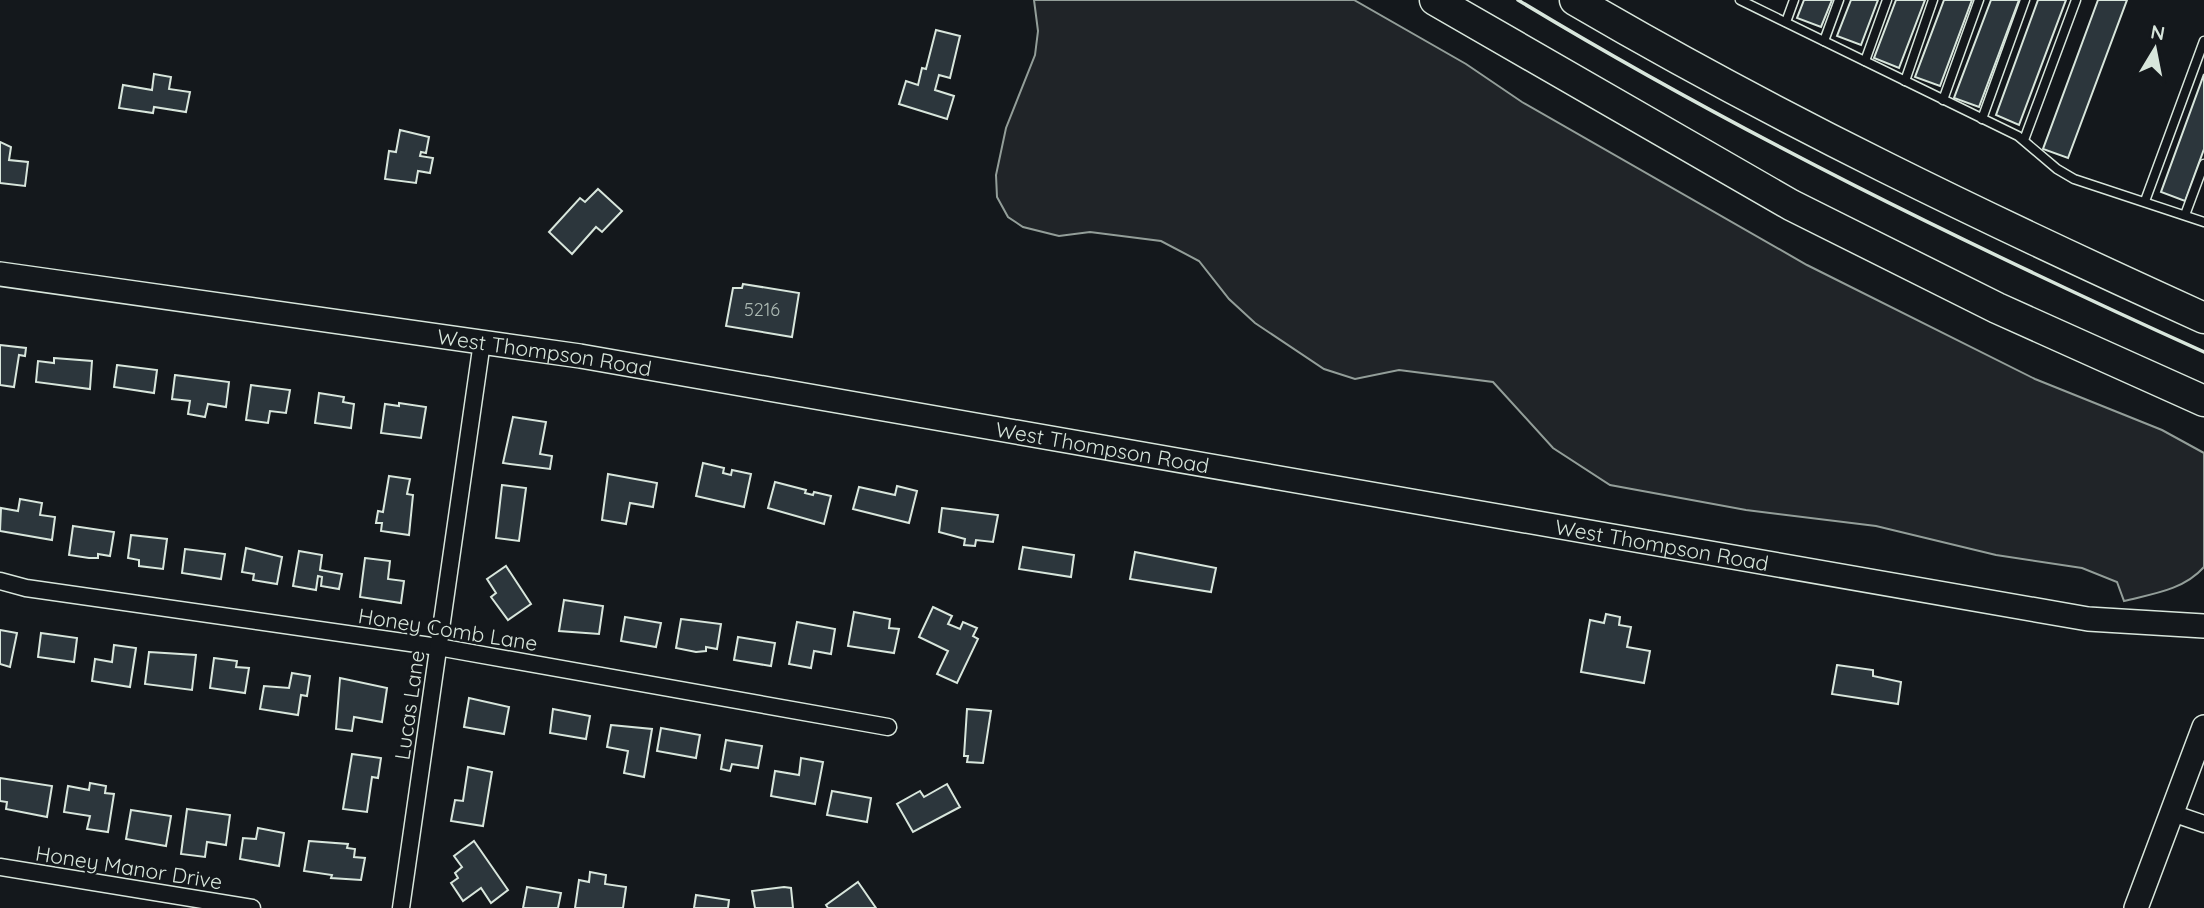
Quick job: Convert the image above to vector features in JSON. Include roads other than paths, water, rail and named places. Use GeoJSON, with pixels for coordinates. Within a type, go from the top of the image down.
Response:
{"type":"FeatureCollection","features":[{"type":"Feature","properties":{"kind":"highway"},"geometry":{"type":"LineString","coordinates":[[1435,0],[1791,205],[1997,308],[2204,401]]}},
{"type":"Feature","properties":{"kind":"highway"},"geometry":{"type":"LineString","coordinates":[[1575,0],[1858,154],[2204,318]]}},
{"type":"Feature","properties":{"kind":"main road","name":"West Thompson Road"},"geometry":{"type":"LineString","coordinates":[[0,274],[580,356],[2088,619],[2204,626]]}},
{"type":"Feature","properties":{"kind":"main road"},"geometry":{"type":"LineString","coordinates":[[2136,908],[2204,727]]}},
{"type":"Feature","properties":{"kind":"street","name":"Lucas Lane"},"geometry":{"type":"LineString","coordinates":[[401,908],[482,342]]}},
{"type":"Feature","properties":{"kind":"street","name":"Honey Comb Lane"},"geometry":{"type":"LineString","coordinates":[[0,581],[26,588],[438,647],[888,727]]}},
{"type":"Feature","properties":{"kind":"street"},"geometry":{"type":"LineString","coordinates":[[2172,813],[2204,824]]}},
{"type":"Feature","properties":{"kind":"street","name":"Honey Manor Drive"},"geometry":{"type":"LineString","coordinates":[[0,867],[252,908]]}},
{"type":"Feature","properties":{"kind":"lane"},"geometry":{"type":"LineString","coordinates":[[1786,22],[1794,0]]}},
{"type":"Feature","properties":{"kind":"lane"},"geometry":{"type":"LineString","coordinates":[[1824,41],[1839,0]]}},
{"type":"Feature","properties":{"kind":"lane"},"geometry":{"type":"LineString","coordinates":[[1865,61],[1886,0]]}},
{"type":"Feature","properties":{"kind":"lane"},"geometry":{"type":"LineString","coordinates":[[1905,81],[1933,0]]}},
{"type":"Feature","properties":{"kind":"lane"},"geometry":{"type":"LineString","coordinates":[[1943,100],[1979,0]]}},
{"type":"Feature","properties":{"kind":"lane"},"geometry":{"type":"LineString","coordinates":[[1982,119],[2025,0]]}},
{"type":"Feature","properties":{"kind":"lane"},"geometry":{"type":"LineString","coordinates":[[2024,140],[2076,0]]}},
{"type":"Feature","properties":{"kind":"lane"},"geometry":{"type":"LineString","coordinates":[[1744,1],[2024,140],[2057,169],[2074,179],[2204,222]]}},
{"type":"Feature","properties":{"kind":"lane"},"geometry":{"type":"LineString","coordinates":[[2145,201],[2204,41]]}},
{"type":"Feature","properties":{"kind":"lane"},"geometry":{"type":"LineString","coordinates":[[2185,215],[2204,164]]}}]}
